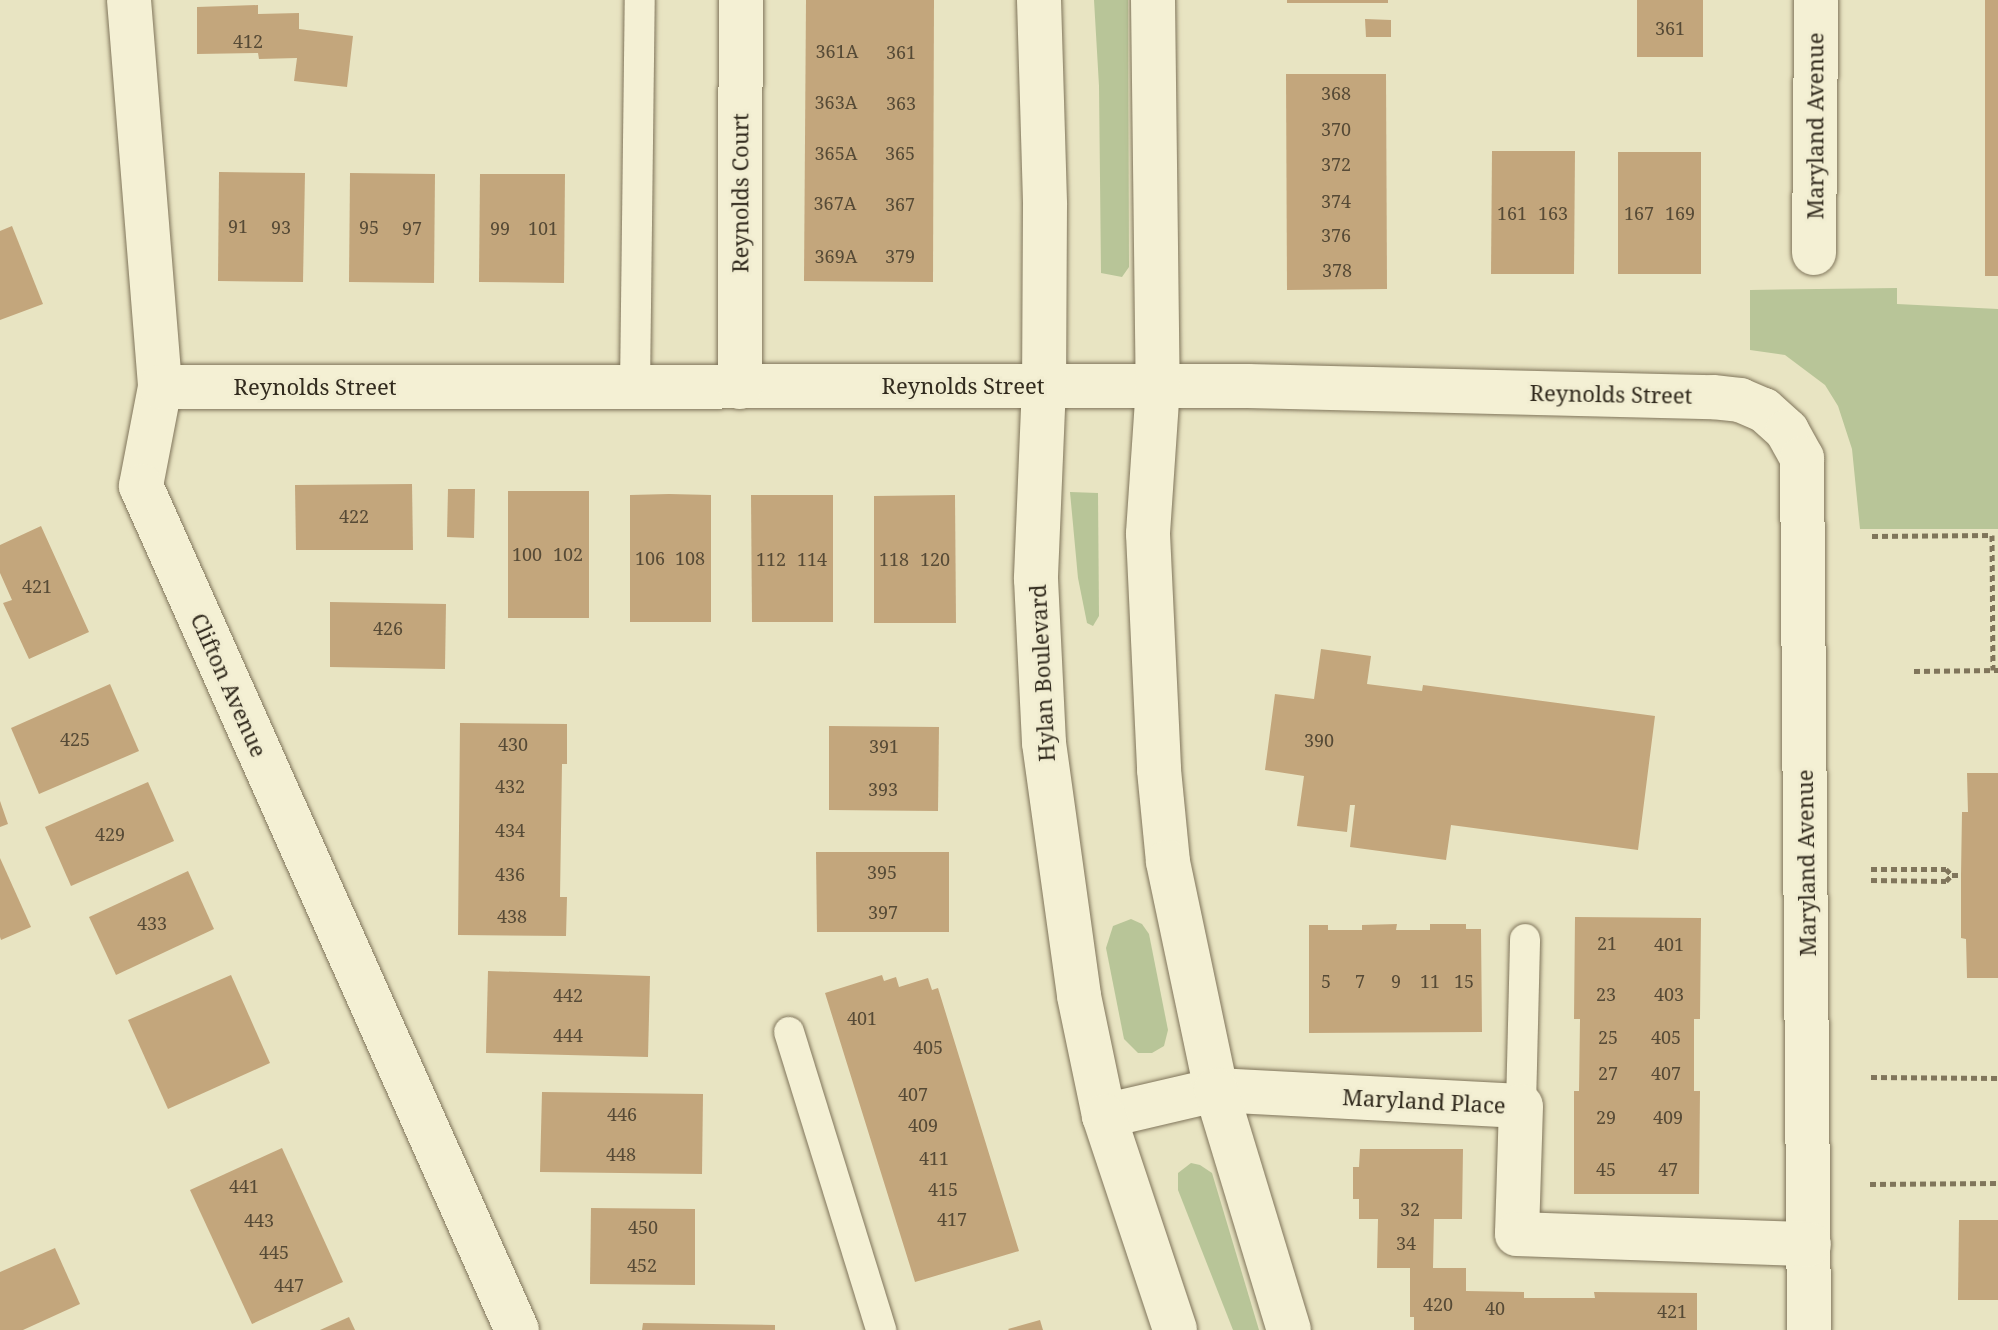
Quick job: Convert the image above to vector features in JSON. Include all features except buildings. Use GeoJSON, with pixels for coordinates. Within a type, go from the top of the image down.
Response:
{"type":"FeatureCollection","features":[{"type":"Feature","properties":{"kind":"street","name":"Clifton Avenue"},"geometry":{"type":"LineString","coordinates":[[129,0],[160,387],[141,486],[517,1330]]}},
{"type":"Feature","properties":{"kind":"street","name":"Reynolds Court"},"geometry":{"type":"LineString","coordinates":[[740,387],[741,0]]}},
{"type":"Feature","properties":{"kind":"street","name":"Hylan Boulevard"},"geometry":{"type":"LineString","coordinates":[[1039,0],[1045,205],[1044,385],[1036,579],[1044,743],[1079,996],[1104,1116],[1175,1330]]}},
{"type":"Feature","properties":{"kind":"street"},"geometry":{"type":"LineString","coordinates":[[1153,0],[1158,386],[1148,534],[1159,770],[1168,862],[1216,1090],[1289,1330]]}},
{"type":"Feature","properties":{"kind":"street","name":"Maryland Avenue"},"geometry":{"type":"LineString","coordinates":[[1814,253],[1816,0]]}},
{"type":"Feature","properties":{"kind":"street","name":"Reynolds Street"},"geometry":{"type":"LineString","coordinates":[[160,387],[1158,386],[1713,397],[1740,400],[1764,410]]}},
{"type":"Feature","properties":{"kind":"street","name":"Maryland Avenue"},"geometry":{"type":"LineString","coordinates":[[1764,410],[1787,431],[1802,458],[1809,1330]]}},
{"type":"Feature","properties":{"kind":"street","name":"Maryland Place"},"geometry":{"type":"LineString","coordinates":[[1104,1116],[1216,1090],[1521,1106],[1517,1234],[1809,1244]]}},
{"type":"Feature","properties":{"kind":"lane"},"geometry":{"type":"LineString","coordinates":[[635,387],[640,0]]}},
{"type":"Feature","properties":{"kind":"lane"},"geometry":{"type":"LineString","coordinates":[[1521,1106],[1525,939]]}},
{"type":"Feature","properties":{"kind":"lane"},"geometry":{"type":"LineString","coordinates":[[789,1032],[881,1330]]}},
{"type":"Feature","properties":{"kind":"path"},"geometry":{"type":"LineString","coordinates":[[1872,536],[1992,535],[1995,670],[1914,671]]}},
{"type":"Feature","properties":{"kind":"path"},"geometry":{"type":"LineString","coordinates":[[1871,869],[1946,869],[1952,875],[1961,875]]}},
{"type":"Feature","properties":{"kind":"path"},"geometry":{"type":"LineString","coordinates":[[1871,880],[1946,881],[1952,875]]}},
{"type":"Feature","properties":{"kind":"path"},"geometry":{"type":"LineString","coordinates":[[1871,1077],[1998,1078]]}},
{"type":"Feature","properties":{"kind":"path"},"geometry":{"type":"LineString","coordinates":[[1870,1184],[1998,1183]]}},
{"type":"Feature","properties":{"kind":"green space"},"geometry":{"type":"Polygon","coordinates":[[[1094,0],[1128,0],[1129,267],[1122,277],[1101,273],[1099,86],[1094,0]]]}},
{"type":"Feature","properties":{"kind":"green space"},"geometry":{"type":"Polygon","coordinates":[[[1897,288],[1897,304],[1998,309],[1998,529],[1860,529],[1852,449],[1838,406],[1825,385],[1785,355],[1750,350],[1750,290],[1897,288]]]}},
{"type":"Feature","properties":{"kind":"green space"},"geometry":{"type":"Polygon","coordinates":[[[1070,492],[1098,493],[1099,616],[1093,626],[1087,623],[1078,578],[1070,492]]]}},
{"type":"Feature","properties":{"kind":"green space"},"geometry":{"type":"Polygon","coordinates":[[[1131,919],[1142,924],[1149,934],[1168,1030],[1164,1046],[1152,1053],[1138,1053],[1124,1039],[1106,948],[1113,926],[1131,919]]]}},
{"type":"Feature","properties":{"kind":"green space"},"geometry":{"type":"Polygon","coordinates":[[[1191,1163],[1212,1173],[1259,1330],[1233,1330],[1178,1190],[1178,1173],[1191,1163]]]}}]}
